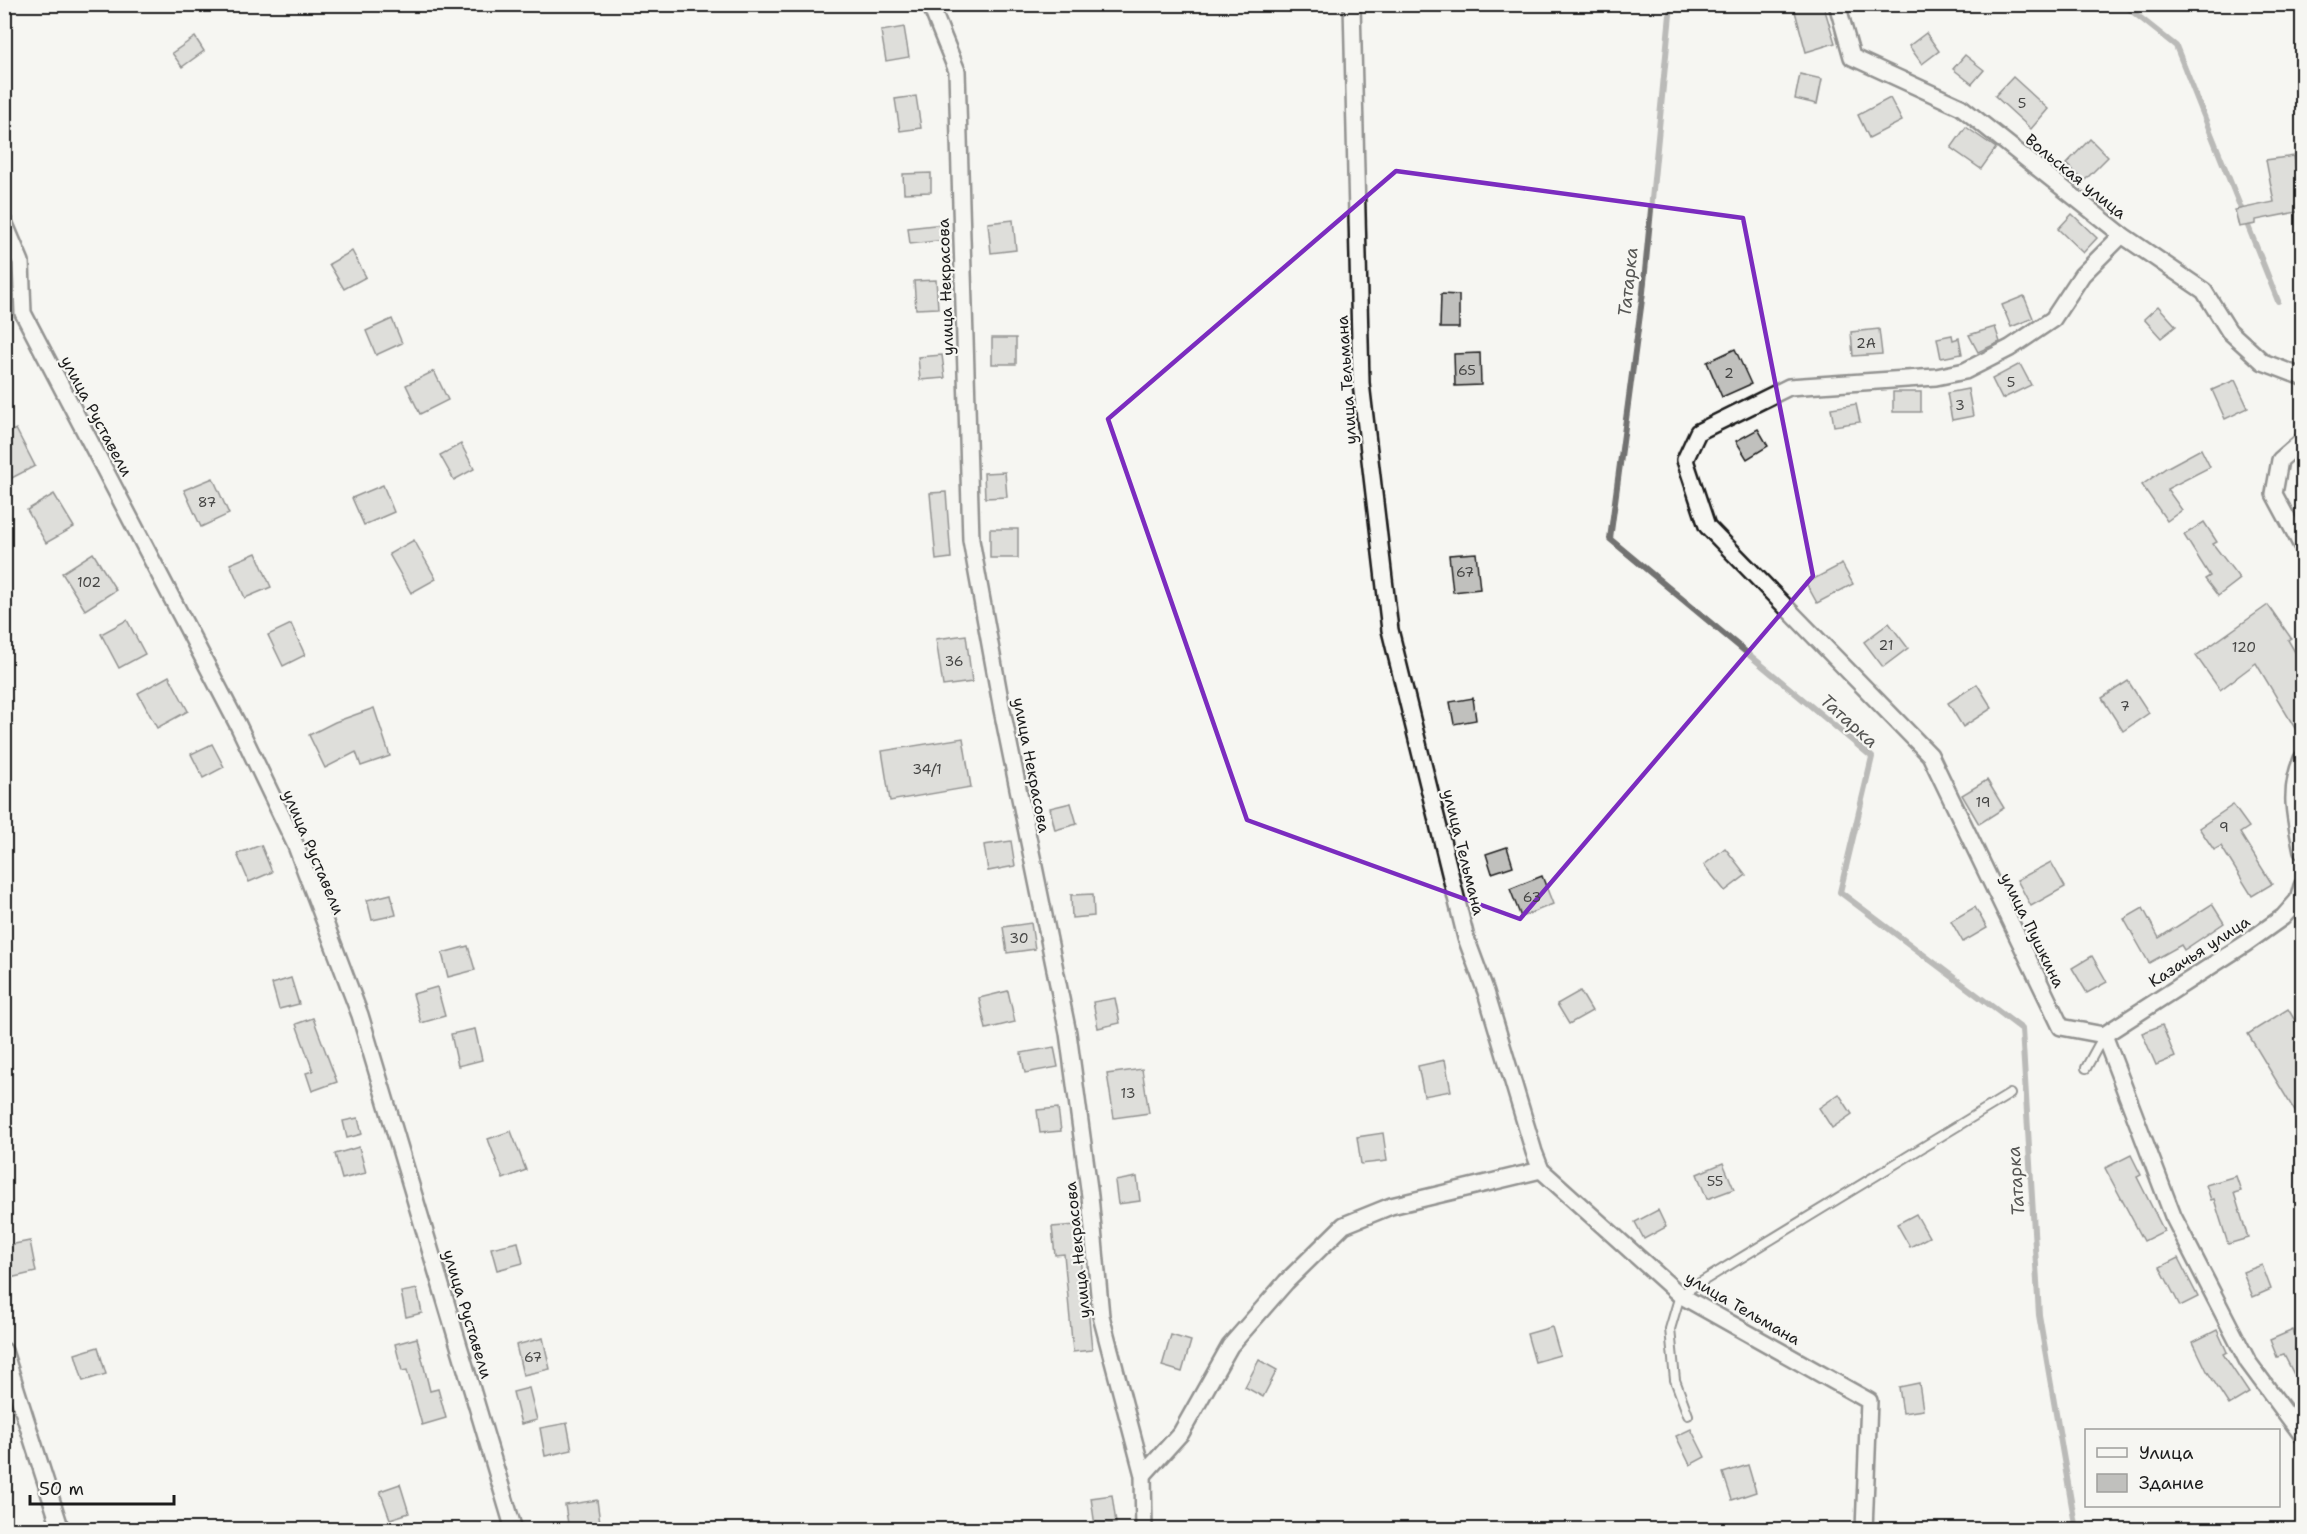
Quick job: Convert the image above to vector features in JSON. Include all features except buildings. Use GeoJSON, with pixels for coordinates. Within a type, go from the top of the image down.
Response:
{"type":"FeatureCollection","features":[{"type":"Feature","properties":{"kind":"street","name":"улица Некрасова"},"geometry":{"type":"LineString","coordinates":[[930,4],[957,71],[971,540],[1004,721],[1068,1033],[1090,1196],[1101,1316],[1143,1475],[1144,1530]]}},
{"type":"Feature","properties":{"kind":"street","name":"улица Тельмана"},"geometry":{"type":"LineString","coordinates":[[1352,4],[1361,383],[1390,630],[1466,938],[1486,992],[1534,1152],[1541,1170],[1680,1295],[1869,1401],[1864,1530]]}},
{"type":"Feature","properties":{"kind":"street","name":"Вольская улица"},"geometry":{"type":"LineString","coordinates":[[1837,4],[1852,57],[1961,107],[2122,235],[2204,291],[2229,331],[2263,362],[2302,377]]}},
{"type":"Feature","properties":{"kind":"street","name":"улица Руставели"},"geometry":{"type":"LineString","coordinates":[[4,222],[21,262],[23,313],[238,725],[296,846],[360,1015],[514,1530]]}},
{"type":"Feature","properties":{"kind":"street","name":"улица Пушкина"},"geometry":{"type":"LineString","coordinates":[[2104,1035],[2061,1027],[1930,755],[1707,526],[1685,460],[1698,432],[1789,387],[1936,377],[1965,371],[2010,348],[2053,319],[2082,275],[2122,235]]}},
{"type":"Feature","properties":{"kind":"street"},"geometry":{"type":"LineString","coordinates":[[2302,441],[2280,460],[2274,494],[2302,546]]}},
{"type":"Feature","properties":{"kind":"street"},"geometry":{"type":"LineString","coordinates":[[2302,759],[2295,778],[2293,808],[2302,851]]}},
{"type":"Feature","properties":{"kind":"street","name":"Казачья улица"},"geometry":{"type":"LineString","coordinates":[[2104,1035],[2283,917],[2298,900],[2302,886]]}},
{"type":"Feature","properties":{"kind":"street"},"geometry":{"type":"LineString","coordinates":[[2104,1035],[2174,1216],[2248,1362],[2302,1435]]}},
{"type":"Feature","properties":{"kind":"street"},"geometry":{"type":"LineString","coordinates":[[1143,1475],[1182,1433],[1230,1346],[1286,1282],[1344,1225],[1391,1206],[1541,1170]]}},
{"type":"Feature","properties":{"kind":"street"},"geometry":{"type":"LineString","coordinates":[[4,1351],[61,1530]]}},
{"type":"Feature","properties":{"kind":"lane"},"geometry":{"type":"LineString","coordinates":[[2086,1068],[2104,1035]]}},
{"type":"Feature","properties":{"kind":"lane"},"geometry":{"type":"LineString","coordinates":[[1688,1415],[1675,1380],[1670,1329],[1680,1295],[2010,1094]]}},
{"type":"Feature","properties":{"kind":"highlighted area"},"geometry":{"type":"Polygon","coordinates":[[[1396,171],[1743,218],[1813,576],[1520,919],[1247,820],[1108,419],[1396,171]]]}},
{"type":"Feature","properties":{"kind":"waterway","name":"Татарка"},"geometry":{"type":"LineString","coordinates":[[1671,4],[1643,292],[1610,539],[1872,757],[1840,892],[2022,1029],[2039,1315],[2076,1530]]}},
{"type":"Feature","properties":{"kind":"waterway"},"geometry":{"type":"LineString","coordinates":[[2123,4],[2176,46],[2278,301]]}}]}
